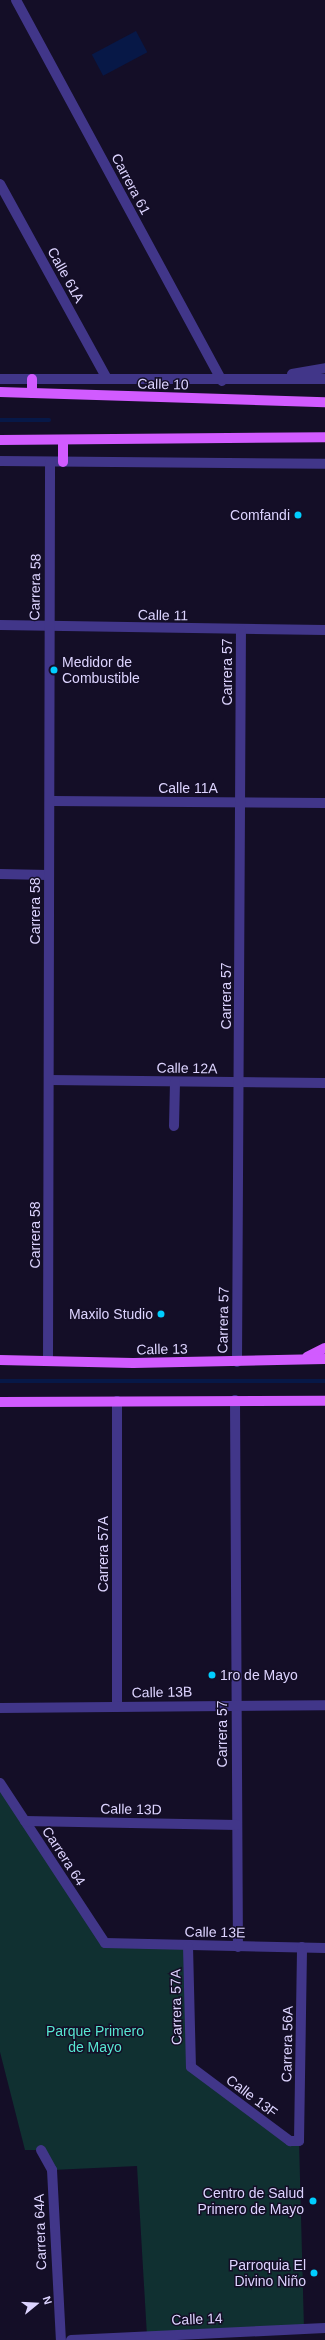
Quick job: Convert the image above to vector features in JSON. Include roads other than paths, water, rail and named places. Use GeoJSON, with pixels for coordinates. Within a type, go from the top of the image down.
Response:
{"type":"FeatureCollection","features":[{"type":"Feature","properties":{"kind":"main road"},"geometry":{"type":"LineString","coordinates":[[32,378],[32,393]]}},
{"type":"Feature","properties":{"kind":"main road","name":"Calle 10"},"geometry":{"type":"LineString","coordinates":[[0,392],[110,397],[325,402]]}},
{"type":"Feature","properties":{"kind":"main road"},"geometry":{"type":"LineString","coordinates":[[0,440],[96,441],[325,437]]}},
{"type":"Feature","properties":{"kind":"main road"},"geometry":{"type":"LineString","coordinates":[[63,440],[63,462]]}},
{"type":"Feature","properties":{"kind":"main road"},"geometry":{"type":"LineString","coordinates":[[302,1359],[325,1348]]}},
{"type":"Feature","properties":{"kind":"main road","name":"Calle 13"},"geometry":{"type":"LineString","coordinates":[[0,1360],[237,1362],[325,1358]]}},
{"type":"Feature","properties":{"kind":"main road"},"geometry":{"type":"LineString","coordinates":[[0,1402],[117,1400],[325,1401]]}},
{"type":"Feature","properties":{"kind":"street","name":"Carrera 61"},"geometry":{"type":"LineString","coordinates":[[16,0],[222,381]]}},
{"type":"Feature","properties":{"kind":"street","name":"Calle 61A"},"geometry":{"type":"LineString","coordinates":[[0,184],[107,380]]}},
{"type":"Feature","properties":{"kind":"street"},"geometry":{"type":"LineString","coordinates":[[270,379],[325,368]]}},
{"type":"Feature","properties":{"kind":"street","name":"Calle 10"},"geometry":{"type":"LineString","coordinates":[[2,376],[107,380],[222,381],[325,379]]}},
{"type":"Feature","properties":{"kind":"street"},"geometry":{"type":"LineString","coordinates":[[0,461],[325,465]]}},
{"type":"Feature","properties":{"kind":"street","name":"Carrera 58"},"geometry":{"type":"LineString","coordinates":[[48,1360],[48,875],[52,801],[48,628],[50,462]]}},
{"type":"Feature","properties":{"kind":"street","name":"Calle 11"},"geometry":{"type":"LineString","coordinates":[[0,625],[48,628],[325,630]]}},
{"type":"Feature","properties":{"kind":"street","name":"Carrera 57"},"geometry":{"type":"LineString","coordinates":[[237,1362],[241,630]]}},
{"type":"Feature","properties":{"kind":"street","name":"Calle 11A"},"geometry":{"type":"LineString","coordinates":[[52,801],[325,803]]}},
{"type":"Feature","properties":{"kind":"street"},"geometry":{"type":"LineString","coordinates":[[0,874],[48,875]]}},
{"type":"Feature","properties":{"kind":"street","name":"Calle 12A"},"geometry":{"type":"LineString","coordinates":[[49,1080],[325,1083]]}},
{"type":"Feature","properties":{"kind":"street"},"geometry":{"type":"LineString","coordinates":[[174,1126],[175,1082]]}},
{"type":"Feature","properties":{"kind":"street","name":"Carrera 57A"},"geometry":{"type":"LineString","coordinates":[[117,1400],[117,1707]]}},
{"type":"Feature","properties":{"kind":"street","name":"Carrera 57"},"geometry":{"type":"LineString","coordinates":[[235,1400],[238,1947]]}},
{"type":"Feature","properties":{"kind":"street","name":"Calle 13B"},"geometry":{"type":"LineString","coordinates":[[0,1708],[325,1705]]}},
{"type":"Feature","properties":{"kind":"street","name":"Carrera 64"},"geometry":{"type":"LineString","coordinates":[[0,1783],[104,1943]]}},
{"type":"Feature","properties":{"kind":"street","name":"Calle 13D"},"geometry":{"type":"LineString","coordinates":[[24,1821],[237,1825]]}},
{"type":"Feature","properties":{"kind":"street","name":"Calle 13E"},"geometry":{"type":"LineString","coordinates":[[104,1943],[325,1948]]}},
{"type":"Feature","properties":{"kind":"street","name":"Carrera 57A"},"geometry":{"type":"LineString","coordinates":[[188,1946],[191,2067]]}},
{"type":"Feature","properties":{"kind":"street","name":"Carrera 56A"},"geometry":{"type":"LineString","coordinates":[[299,2141],[302,1947]]}},
{"type":"Feature","properties":{"kind":"street","name":"Calle 13F"},"geometry":{"type":"LineString","coordinates":[[191,2067],[290,2141],[299,2141]]}},
{"type":"Feature","properties":{"kind":"street","name":"Carrera 64A"},"geometry":{"type":"LineString","coordinates":[[41,2150],[52,2170],[60,2340]]}},
{"type":"Feature","properties":{"kind":"street","name":"Calle 14"},"geometry":{"type":"LineString","coordinates":[[71,2340],[325,2328]]}},
{"type":"Feature","properties":{"kind":"water"},"geometry":{"type":"Polygon","coordinates":[[[136,31],[147,52],[103,76],[92,54],[136,31]]]}},
{"type":"Feature","properties":{"kind":"waterway"},"geometry":{"type":"LineString","coordinates":[[0,420],[49,420]]}},
{"type":"Feature","properties":{"kind":"waterway"},"geometry":{"type":"LineString","coordinates":[[0,1381],[325,1381]]}},
{"type":"Feature","properties":{"kind":"place","name":"Comfandi"},"geometry":{"type":"Point","coordinates":[298,515]}},
{"type":"Feature","properties":{"kind":"place","name":"Medidor de Combustible"},"geometry":{"type":"Point","coordinates":[54,670]}},
{"type":"Feature","properties":{"kind":"place","name":"Maxilo Studio"},"geometry":{"type":"Point","coordinates":[161,1314]}},
{"type":"Feature","properties":{"kind":"place","name":"1ro de Mayo"},"geometry":{"type":"Point","coordinates":[212,1675]}},
{"type":"Feature","properties":{"kind":"place","name":"Centro de Salud Primero de Mayo"},"geometry":{"type":"Point","coordinates":[313,2201]}},
{"type":"Feature","properties":{"kind":"place","name":"Parroquia El Divino Niño"},"geometry":{"type":"Point","coordinates":[314,2273]}},
{"type":"Feature","properties":{"kind":"park label","name":"Parque Primero de Mayo"},"geometry":{"type":"Point","coordinates":[95,2040]}}]}
